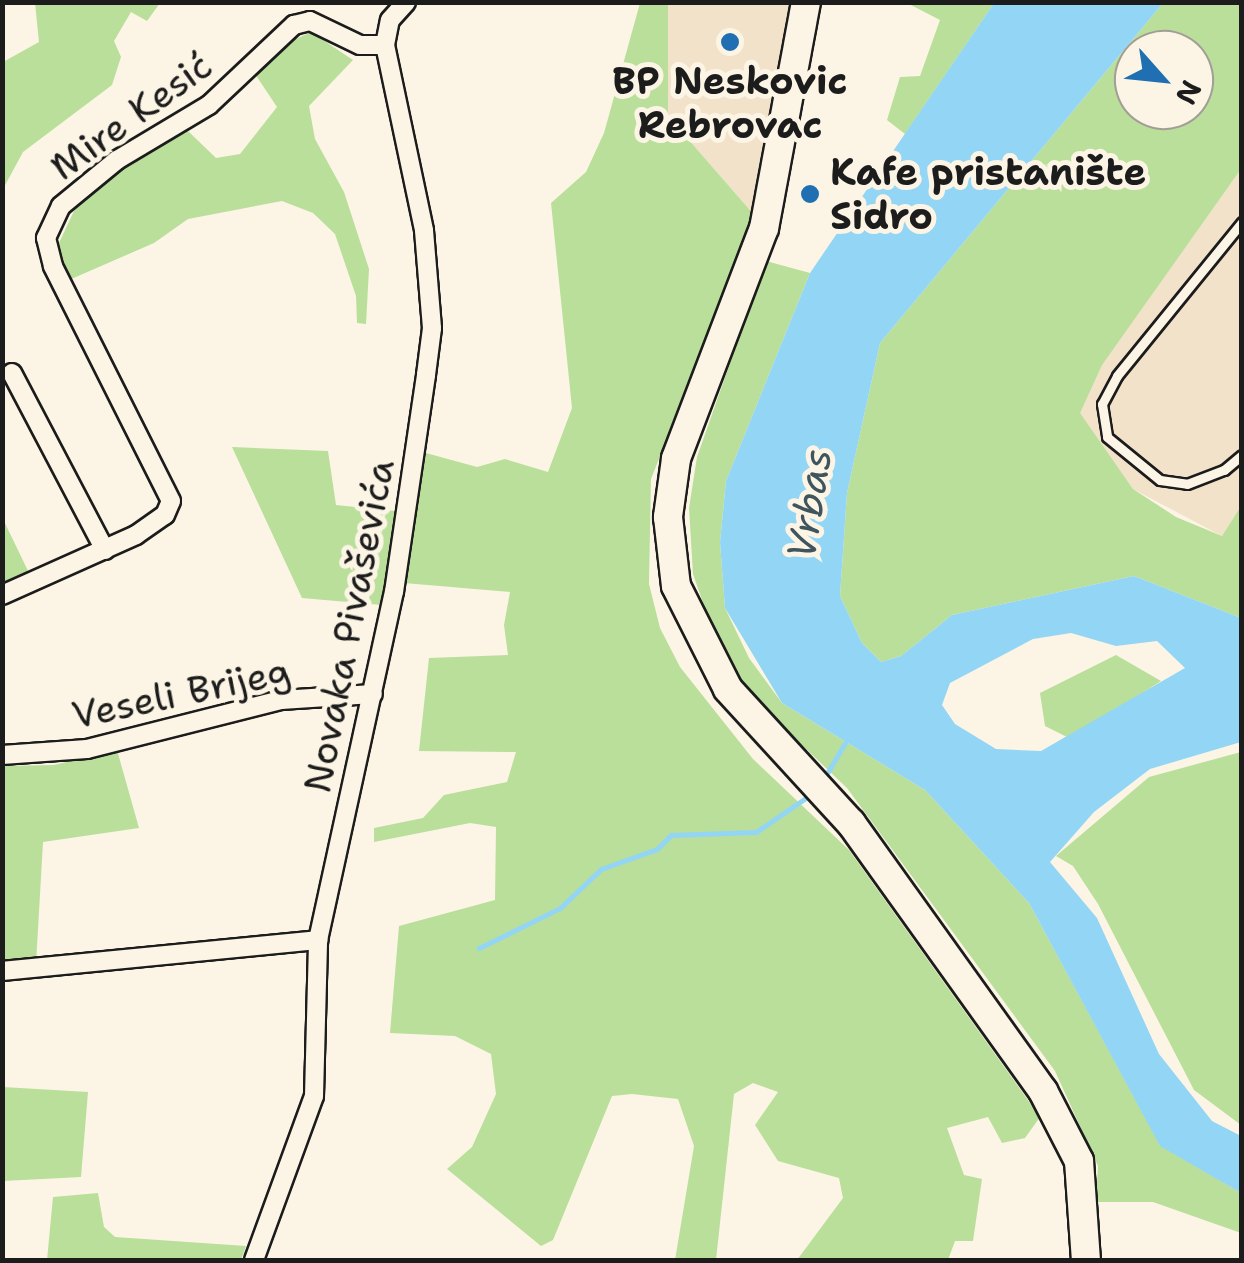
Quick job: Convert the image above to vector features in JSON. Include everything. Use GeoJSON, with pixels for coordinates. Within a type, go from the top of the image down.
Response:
{"type":"FeatureCollection","features":[{"type":"Feature","properties":{"kind":"main road"},"geometry":{"type":"LineString","coordinates":[[806,2],[764,228],[683,436],[668,517],[676,586],[708,656],[749,717],[832,802],[920,916],[1058,1116],[1084,1184],[1086,1260]]}},
{"type":"Feature","properties":{"kind":"street"},"geometry":{"type":"LineString","coordinates":[[385,46],[390,20],[406,2]]}},
{"type":"Feature","properties":{"kind":"street","name":"Mire Kesić"},"geometry":{"type":"LineString","coordinates":[[2,595],[104,550],[159,520],[170,508],[171,494],[62,288],[46,238],[49,224],[61,206],[117,160],[209,105],[294,25],[310,21],[360,45],[385,46]]}},
{"type":"Feature","properties":{"kind":"street","name":"Novaka Pivaševića"},"geometry":{"type":"LineString","coordinates":[[254,1260],[314,1096],[318,940],[373,694],[432,328],[421,211],[385,46]]}},
{"type":"Feature","properties":{"kind":"street"},"geometry":{"type":"LineString","coordinates":[[12,373],[104,550]]}},
{"type":"Feature","properties":{"kind":"street","name":"Veseli Brijeg"},"geometry":{"type":"LineString","coordinates":[[2,755],[87,749],[281,700],[373,694]]}},
{"type":"Feature","properties":{"kind":"street"},"geometry":{"type":"LineString","coordinates":[[2,971],[318,940]]}},
{"type":"Feature","properties":{"kind":"lane"},"geometry":{"type":"LineString","coordinates":[[1242,222],[1102,404],[1107,438],[1160,480],[1186,484],[1224,470],[1242,455]]}},
{"type":"Feature","properties":{"kind":"shaded area"},"geometry":{"type":"Polygon","coordinates":[[[668,3],[792,3],[755,216],[668,116],[668,3]]]}},
{"type":"Feature","properties":{"kind":"shaded area"},"geometry":{"type":"Polygon","coordinates":[[[1241,169],[1241,506],[1222,536],[1133,489],[1079,413],[1101,365],[1241,169]]]}},
{"type":"Feature","properties":{"kind":"green space"},"geometry":{"type":"Polygon","coordinates":[[[35,3],[160,3],[147,21],[131,12],[114,41],[121,57],[112,85],[23,152],[3,189],[3,62],[39,42],[35,3]]]}},
{"type":"Feature","properties":{"kind":"green space"},"geometry":{"type":"Polygon","coordinates":[[[640,3],[668,3],[668,116],[755,216],[651,479],[649,584],[660,628],[680,667],[753,759],[849,850],[1040,1117],[1025,1138],[1002,1143],[988,1117],[947,1128],[964,1175],[982,1179],[973,1241],[955,1241],[948,1260],[797,1260],[843,1198],[839,1178],[778,1161],[755,1125],[778,1092],[753,1083],[734,1094],[716,1260],[675,1260],[694,1146],[678,1099],[632,1094],[612,1096],[553,1240],[541,1246],[447,1169],[472,1147],[496,1094],[491,1054],[455,1036],[390,1033],[399,926],[495,900],[496,827],[470,823],[374,842],[374,828],[423,818],[444,795],[507,782],[516,752],[419,751],[429,658],[508,655],[504,625],[510,592],[404,583],[426,453],[477,467],[505,459],[548,472],[572,408],[551,203],[586,172],[604,133],[640,3]]]}},
{"type":"Feature","properties":{"kind":"green space"},"geometry":{"type":"Polygon","coordinates":[[[907,3],[994,3],[905,134],[887,120],[900,77],[920,76],[940,20],[907,3]]]}},
{"type":"Feature","properties":{"kind":"green space"},"geometry":{"type":"Polygon","coordinates":[[[1163,3],[1241,3],[1241,169],[1102,365],[1080,413],[1133,489],[1176,517],[1222,536],[1241,506],[1241,618],[1134,576],[952,615],[901,656],[881,662],[862,643],[840,596],[847,493],[880,343],[1114,62],[1114,130],[1214,130],[1214,30],[1141,30],[1163,3]]]}},
{"type":"Feature","properties":{"kind":"green space"},"geometry":{"type":"Polygon","coordinates":[[[311,32],[353,60],[309,106],[315,139],[344,192],[369,269],[366,324],[357,323],[356,296],[335,234],[313,213],[282,201],[188,219],[154,243],[69,280],[58,245],[74,211],[113,174],[188,131],[216,158],[240,154],[277,107],[255,74],[285,44],[311,32]]]}},
{"type":"Feature","properties":{"kind":"green space"},"geometry":{"type":"Polygon","coordinates":[[[766,261],[810,273],[726,481],[720,542],[725,608],[749,658],[782,703],[925,790],[1029,903],[1160,1145],[1241,1193],[1241,1233],[1153,1202],[1096,1202],[1098,1166],[1055,1071],[847,788],[761,706],[723,660],[693,574],[689,508],[697,457],[766,261]]]}},
{"type":"Feature","properties":{"kind":"green space"},"geometry":{"type":"Polygon","coordinates":[[[232,447],[328,451],[336,505],[395,511],[382,605],[302,598],[232,447]]]}},
{"type":"Feature","properties":{"kind":"green space"},"geometry":{"type":"Polygon","coordinates":[[[2,517],[30,575],[2,586],[2,517]]]}},
{"type":"Feature","properties":{"kind":"green space"},"geometry":{"type":"Polygon","coordinates":[[[1116,655],[1161,681],[1071,739],[1045,726],[1040,693],[1116,655]]]}},
{"type":"Feature","properties":{"kind":"green space"},"geometry":{"type":"Polygon","coordinates":[[[117,750],[139,828],[43,842],[36,964],[3,963],[3,766],[54,765],[117,750]]]}},
{"type":"Feature","properties":{"kind":"green space"},"geometry":{"type":"Polygon","coordinates":[[[1242,752],[1241,1125],[1194,1090],[1098,904],[1073,866],[1056,856],[1149,777],[1242,752]]]}},
{"type":"Feature","properties":{"kind":"green space"},"geometry":{"type":"Polygon","coordinates":[[[3,1087],[88,1092],[81,1177],[3,1181],[3,1087]]]}},
{"type":"Feature","properties":{"kind":"green space"},"geometry":{"type":"Polygon","coordinates":[[[98,1193],[104,1227],[115,1237],[246,1246],[241,1260],[47,1260],[53,1197],[98,1193]]]}},
{"type":"Feature","properties":{"kind":"water","name":"Vrbas"},"geometry":{"type":"Polygon","coordinates":[[[994,3],[1163,3],[1141,30],[1114,30],[1114,62],[880,343],[847,493],[840,596],[862,643],[881,662],[901,656],[952,615],[1134,576],[1241,618],[1241,742],[1150,769],[1094,812],[1050,862],[1097,918],[1159,1054],[1212,1121],[1241,1136],[1241,1193],[1160,1146],[1029,903],[925,790],[782,703],[725,608],[720,542],[726,481],[810,273],[994,3]],[[1071,633],[1033,639],[950,683],[942,705],[955,724],[996,749],[1041,751],[1185,668],[1157,641],[1116,646],[1071,633]]]}},
{"type":"Feature","properties":{"kind":"waterway"},"geometry":{"type":"LineString","coordinates":[[823,780],[845,743]]}},
{"type":"Feature","properties":{"kind":"waterway"},"geometry":{"type":"LineString","coordinates":[[479,948],[560,908],[601,869],[657,849],[671,835],[756,832],[813,793]]}},
{"type":"Feature","properties":{"kind":"place","name":"BP Neskovic Rebrovac"},"geometry":{"type":"Point","coordinates":[730,42]}},
{"type":"Feature","properties":{"kind":"place","name":"Kafe pristanište Sidro"},"geometry":{"type":"Point","coordinates":[810,194]}}]}
